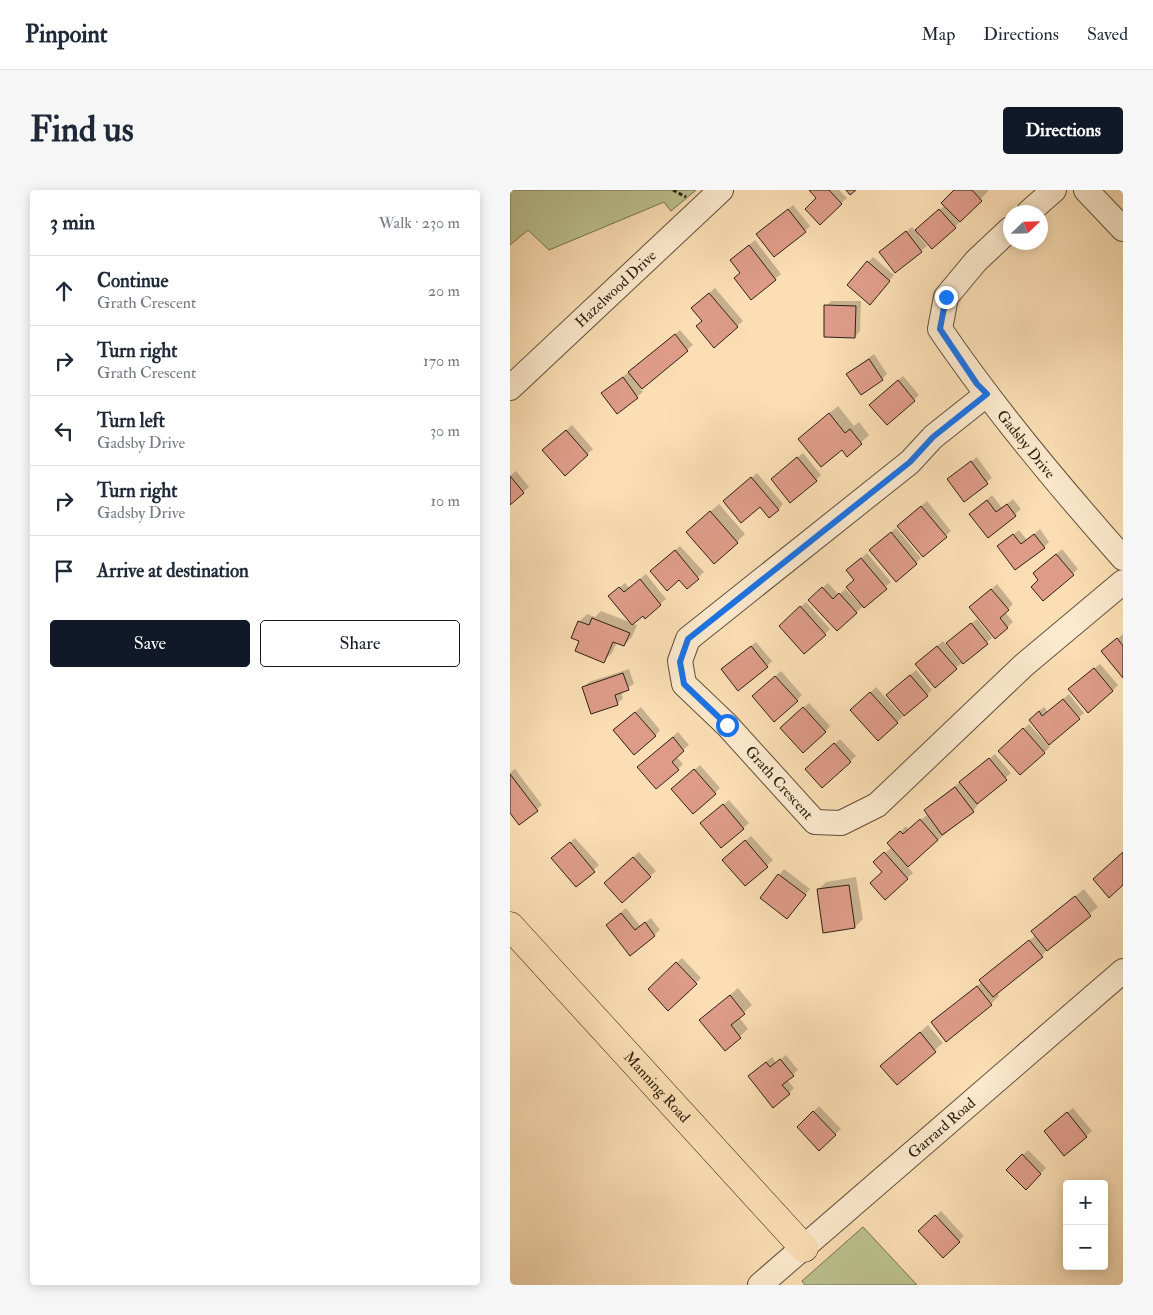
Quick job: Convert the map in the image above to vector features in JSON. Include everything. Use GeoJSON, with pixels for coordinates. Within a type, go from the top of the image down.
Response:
{"type":"FeatureCollection","features":[{"type":"Feature","properties":{"kind":"main road","name":"Manning Road"},"geometry":{"type":"LineString","coordinates":[[510,926],[804,1248]]}},
{"type":"Feature","properties":{"kind":"street","name":"Hazelwood Drive"},"geometry":{"type":"LineString","coordinates":[[510,388],[721,190]]}},
{"type":"Feature","properties":{"kind":"street"},"geometry":{"type":"LineString","coordinates":[[1037,205],[1054,190]]}},
{"type":"Feature","properties":{"kind":"street"},"geometry":{"type":"LineString","coordinates":[[1086,190],[1123,229]]}},
{"type":"Feature","properties":{"kind":"street","name":"Gadsby Drive"},"geometry":{"type":"LineString","coordinates":[[1003,236],[976,261],[946,297],[940,329],[977,384],[987,394],[1057,484],[1123,558]]}},
{"type":"Feature","properties":{"kind":"street","name":"Grath Crescent"},"geometry":{"type":"LineString","coordinates":[[987,394],[933,437],[910,462],[688,639],[680,662],[684,684],[727,725],[815,822],[841,823],[877,806],[1024,665],[1123,582]]}},
{"type":"Feature","properties":{"kind":"street","name":"Garrard Road"},"geometry":{"type":"LineString","coordinates":[[760,1285],[1123,972]]}},
{"type":"Feature","properties":{"kind":"green space"},"geometry":{"type":"Polygon","coordinates":[[[510,190],[696,190],[671,211],[664,202],[549,250],[528,230],[510,245],[510,190]]]}},
{"type":"Feature","properties":{"kind":"green space"},"geometry":{"type":"Polygon","coordinates":[[[863,1227],[917,1285],[805,1285],[802,1281],[863,1227]]]}},
{"type":"Feature","properties":{"kind":"building"},"geometry":{"type":"Polygon","coordinates":[[[809,190],[829,190],[842,204],[820,225],[805,209],[816,198],[809,190]]]}},
{"type":"Feature","properties":{"kind":"building"},"geometry":{"type":"Polygon","coordinates":[[[846,190],[856,190],[850,195],[846,190]]]}},
{"type":"Feature","properties":{"kind":"building"},"geometry":{"type":"Polygon","coordinates":[[[954,190],[972,190],[982,201],[960,222],[941,203],[954,190]]]}},
{"type":"Feature","properties":{"kind":"building"},"geometry":{"type":"Polygon","coordinates":[[[788,209],[806,232],[774,257],[756,234],[788,209]]]}},
{"type":"Feature","properties":{"kind":"building"},"geometry":{"type":"Polygon","coordinates":[[[939,209],[956,228],[932,249],[915,230],[939,209]]]}},
{"type":"Feature","properties":{"kind":"building"},"geometry":{"type":"Polygon","coordinates":[[[906,231],[922,252],[895,273],[879,252],[906,231]]]}},
{"type":"Feature","properties":{"kind":"building"},"geometry":{"type":"Polygon","coordinates":[[[749,245],[776,280],[751,300],[734,278],[740,273],[730,260],[749,245]]]}},
{"type":"Feature","properties":{"kind":"building"},"geometry":{"type":"Polygon","coordinates":[[[867,261],[890,281],[870,305],[847,285],[867,261]]]}},
{"type":"Feature","properties":{"kind":"building"},"geometry":{"type":"Polygon","coordinates":[[[709,293],[738,327],[714,348],[696,326],[702,321],[691,308],[709,293]]]}},
{"type":"Feature","properties":{"kind":"building"},"geometry":{"type":"Polygon","coordinates":[[[824,305],[856,306],[855,338],[824,337],[824,305]]]}},
{"type":"Feature","properties":{"kind":"building"},"geometry":{"type":"Polygon","coordinates":[[[675,334],[688,351],[642,389],[628,372],[675,334]]]}},
{"type":"Feature","properties":{"kind":"building"},"geometry":{"type":"Polygon","coordinates":[[[869,359],[883,380],[861,395],[846,374],[869,359]]]}},
{"type":"Feature","properties":{"kind":"building"},"geometry":{"type":"Polygon","coordinates":[[[623,377],[638,398],[617,414],[601,393],[623,377]]]}},
{"type":"Feature","properties":{"kind":"building"},"geometry":{"type":"Polygon","coordinates":[[[898,380],[915,401],[887,425],[869,405],[898,380]]]}},
{"type":"Feature","properties":{"kind":"building"},"geometry":{"type":"Polygon","coordinates":[[[829,413],[845,433],[850,429],[862,444],[847,457],[842,450],[821,467],[798,439],[829,413]]]}},
{"type":"Feature","properties":{"kind":"building"},"geometry":{"type":"Polygon","coordinates":[[[566,430],[588,455],[565,476],[542,450],[566,430]]]}},
{"type":"Feature","properties":{"kind":"building"},"geometry":{"type":"Polygon","coordinates":[[[797,457],[817,481],[790,503],[771,479],[797,457]]]}},
{"type":"Feature","properties":{"kind":"building"},"geometry":{"type":"Polygon","coordinates":[[[971,461],[988,484],[964,502],[947,479],[971,461]]]}},
{"type":"Feature","properties":{"kind":"building"},"geometry":{"type":"Polygon","coordinates":[[[510,476],[524,493],[510,505],[510,476]]]}},
{"type":"Feature","properties":{"kind":"building"},"geometry":{"type":"Polygon","coordinates":[[[751,477],[779,510],[769,518],[760,507],[741,523],[723,501],[751,477]]]}},
{"type":"Feature","properties":{"kind":"building"},"geometry":{"type":"Polygon","coordinates":[[[987,500],[996,512],[1007,504],[1016,516],[988,538],[969,514],[987,500]]]}},
{"type":"Feature","properties":{"kind":"building"},"geometry":{"type":"Polygon","coordinates":[[[921,506],[947,537],[923,557],[897,526],[921,506]]]}},
{"type":"Feature","properties":{"kind":"building"},"geometry":{"type":"Polygon","coordinates":[[[710,511],[738,543],[714,564],[686,532],[710,511]]]}},
{"type":"Feature","properties":{"kind":"building"},"geometry":{"type":"Polygon","coordinates":[[[891,532],[917,564],[896,582],[869,550],[891,532]]]}},
{"type":"Feature","properties":{"kind":"building"},"geometry":{"type":"Polygon","coordinates":[[[1013,534],[1021,544],[1034,534],[1045,548],[1015,570],[997,546],[1013,534]]]}},
{"type":"Feature","properties":{"kind":"building"},"geometry":{"type":"Polygon","coordinates":[[[675,550],[699,579],[687,589],[679,580],[667,591],[650,571],[675,550]]]}},
{"type":"Feature","properties":{"kind":"building"},"geometry":{"type":"Polygon","coordinates":[[[1056,554],[1074,575],[1043,601],[1031,587],[1038,580],[1033,573],[1056,554]]]}},
{"type":"Feature","properties":{"kind":"building"},"geometry":{"type":"Polygon","coordinates":[[[861,558],[887,589],[864,608],[846,587],[854,580],[846,570],[861,558]]]}},
{"type":"Feature","properties":{"kind":"building"},"geometry":{"type":"Polygon","coordinates":[[[640,579],[661,605],[645,619],[643,616],[632,625],[608,596],[619,587],[624,592],[640,579]]]}},
{"type":"Feature","properties":{"kind":"building"},"geometry":{"type":"Polygon","coordinates":[[[822,587],[833,599],[839,593],[857,613],[837,631],[808,600],[822,587]]]}},
{"type":"Feature","properties":{"kind":"building"},"geometry":{"type":"Polygon","coordinates":[[[991,589],[1009,610],[1000,618],[1008,628],[995,639],[969,607],[991,589]]]}},
{"type":"Feature","properties":{"kind":"building"},"geometry":{"type":"Polygon","coordinates":[[[800,606],[826,635],[804,654],[779,626],[800,606]]]}},
{"type":"Feature","properties":{"kind":"building"},"geometry":{"type":"Polygon","coordinates":[[[592,618],[630,633],[624,646],[613,642],[604,663],[575,651],[579,641],[571,638],[578,621],[589,625],[592,618]]]}},
{"type":"Feature","properties":{"kind":"building"},"geometry":{"type":"Polygon","coordinates":[[[971,623],[988,644],[963,664],[946,643],[971,623]]]}},
{"type":"Feature","properties":{"kind":"building"},"geometry":{"type":"Polygon","coordinates":[[[1117,638],[1123,646],[1123,678],[1101,651],[1117,638]]]}},
{"type":"Feature","properties":{"kind":"building"},"geometry":{"type":"Polygon","coordinates":[[[751,646],[768,667],[738,691],[721,669],[751,646]]]}},
{"type":"Feature","properties":{"kind":"building"},"geometry":{"type":"Polygon","coordinates":[[[937,646],[957,669],[935,688],[915,664],[937,646]]]}},
{"type":"Feature","properties":{"kind":"building"},"geometry":{"type":"Polygon","coordinates":[[[1094,668],[1113,691],[1088,713],[1068,689],[1094,668]]]}},
{"type":"Feature","properties":{"kind":"building"},"geometry":{"type":"Polygon","coordinates":[[[623,673],[629,690],[615,695],[618,705],[591,714],[582,687],[623,673]]]}},
{"type":"Feature","properties":{"kind":"building"},"geometry":{"type":"Polygon","coordinates":[[[910,675],[928,696],[904,716],[886,695],[910,675]]]}},
{"type":"Feature","properties":{"kind":"building"},"geometry":{"type":"Polygon","coordinates":[[[775,676],[798,701],[774,722],[752,696],[775,676]]]}},
{"type":"Feature","properties":{"kind":"building"},"geometry":{"type":"Polygon","coordinates":[[[870,692],[898,723],[878,741],[850,710],[870,692]]]}},
{"type":"Feature","properties":{"kind":"building"},"geometry":{"type":"Polygon","coordinates":[[[1063,699],[1080,719],[1049,745],[1029,720],[1039,711],[1042,716],[1063,699]]]}},
{"type":"Feature","properties":{"kind":"building"},"geometry":{"type":"Polygon","coordinates":[[[803,707],[826,732],[803,753],[780,728],[803,707]]]}},
{"type":"Feature","properties":{"kind":"building"},"geometry":{"type":"Polygon","coordinates":[[[635,712],[656,736],[634,755],[613,730],[635,712]]]}},
{"type":"Feature","properties":{"kind":"building"},"geometry":{"type":"Polygon","coordinates":[[[1023,728],[1045,753],[1020,775],[998,751],[1023,728]]]}},
{"type":"Feature","properties":{"kind":"building"},"geometry":{"type":"Polygon","coordinates":[[[673,737],[684,751],[672,762],[679,770],[656,789],[637,767],[673,737]]]}},
{"type":"Feature","properties":{"kind":"building"},"geometry":{"type":"Polygon","coordinates":[[[834,743],[851,762],[822,788],[805,769],[834,743]]]}},
{"type":"Feature","properties":{"kind":"building"},"geometry":{"type":"Polygon","coordinates":[[[989,758],[1007,780],[977,804],[959,782],[989,758]]]}},
{"type":"Feature","properties":{"kind":"building"},"geometry":{"type":"Polygon","coordinates":[[[694,769],[716,794],[693,814],[671,789],[694,769]]]}},
{"type":"Feature","properties":{"kind":"building"},"geometry":{"type":"Polygon","coordinates":[[[510,774],[538,811],[519,825],[510,813],[510,774]]]}},
{"type":"Feature","properties":{"kind":"building"},"geometry":{"type":"Polygon","coordinates":[[[955,787],[974,812],[942,835],[924,810],[955,787]]]}},
{"type":"Feature","properties":{"kind":"building"},"geometry":{"type":"Polygon","coordinates":[[[723,804],[744,829],[721,848],[700,823],[723,804]]]}},
{"type":"Feature","properties":{"kind":"building"},"geometry":{"type":"Polygon","coordinates":[[[920,819],[938,840],[908,867],[887,843],[900,831],[903,834],[920,819]]]}},
{"type":"Feature","properties":{"kind":"building"},"geometry":{"type":"Polygon","coordinates":[[[745,840],[768,867],[745,886],[722,860],[745,840]]]}},
{"type":"Feature","properties":{"kind":"building"},"geometry":{"type":"Polygon","coordinates":[[[570,842],[595,872],[576,887],[551,858],[570,842]]]}},
{"type":"Feature","properties":{"kind":"building"},"geometry":{"type":"Polygon","coordinates":[[[884,852],[908,879],[885,900],[870,883],[882,872],[873,862],[884,852]]]}},
{"type":"Feature","properties":{"kind":"building"},"geometry":{"type":"Polygon","coordinates":[[[1123,852],[1123,885],[1109,898],[1093,879],[1123,852]]]}},
{"type":"Feature","properties":{"kind":"building"},"geometry":{"type":"Polygon","coordinates":[[[633,857],[651,877],[622,903],[604,883],[633,857]]]}},
{"type":"Feature","properties":{"kind":"building"},"geometry":{"type":"Polygon","coordinates":[[[778,874],[806,895],[787,919],[760,898],[778,874]]]}},
{"type":"Feature","properties":{"kind":"building"},"geometry":{"type":"Polygon","coordinates":[[[849,885],[855,928],[823,933],[817,889],[849,885]]]}},
{"type":"Feature","properties":{"kind":"building"},"geometry":{"type":"Polygon","coordinates":[[[1075,896],[1091,916],[1047,951],[1031,931],[1075,896]]]}},
{"type":"Feature","properties":{"kind":"building"},"geometry":{"type":"Polygon","coordinates":[[[621,913],[635,930],[645,922],[655,936],[630,956],[606,925],[621,913]]]}},
{"type":"Feature","properties":{"kind":"building"},"geometry":{"type":"Polygon","coordinates":[[[1029,940],[1043,957],[993,997],[979,980],[1029,940]]]}},
{"type":"Feature","properties":{"kind":"building"},"geometry":{"type":"Polygon","coordinates":[[[676,962],[697,984],[668,1011],[648,989],[676,962]]]}},
{"type":"Feature","properties":{"kind":"building"},"geometry":{"type":"Polygon","coordinates":[[[977,986],[992,1005],[946,1042],[931,1022],[977,986]]]}},
{"type":"Feature","properties":{"kind":"building"},"geometry":{"type":"Polygon","coordinates":[[[730,995],[745,1014],[731,1025],[741,1038],[725,1051],[699,1020],[730,995]]]}},
{"type":"Feature","properties":{"kind":"building"},"geometry":{"type":"Polygon","coordinates":[[[920,1032],[936,1052],[897,1085],[880,1066],[920,1032]]]}},
{"type":"Feature","properties":{"kind":"building"},"geometry":{"type":"Polygon","coordinates":[[[780,1059],[794,1076],[782,1085],[790,1094],[773,1108],[748,1076],[766,1062],[770,1067],[780,1059]]]}},
{"type":"Feature","properties":{"kind":"building"},"geometry":{"type":"Polygon","coordinates":[[[813,1111],[836,1135],[819,1151],[797,1127],[813,1111]]]}},
{"type":"Feature","properties":{"kind":"building"},"geometry":{"type":"Polygon","coordinates":[[[1067,1112],[1087,1137],[1064,1156],[1044,1131],[1067,1112]]]}},
{"type":"Feature","properties":{"kind":"building"},"geometry":{"type":"Polygon","coordinates":[[[1022,1154],[1041,1174],[1026,1190],[1006,1170],[1022,1154]]]}},
{"type":"Feature","properties":{"kind":"building"},"geometry":{"type":"Polygon","coordinates":[[[935,1215],[960,1242],[943,1258],[918,1231],[935,1215]]]}},
{"type":"Feature","properties":{"kind":"route"},"geometry":{"type":"LineString","coordinates":[[727,725],[684,684],[680,662],[688,639],[910,462],[933,437],[987,394],[977,384],[940,329],[946,297]]}}]}
